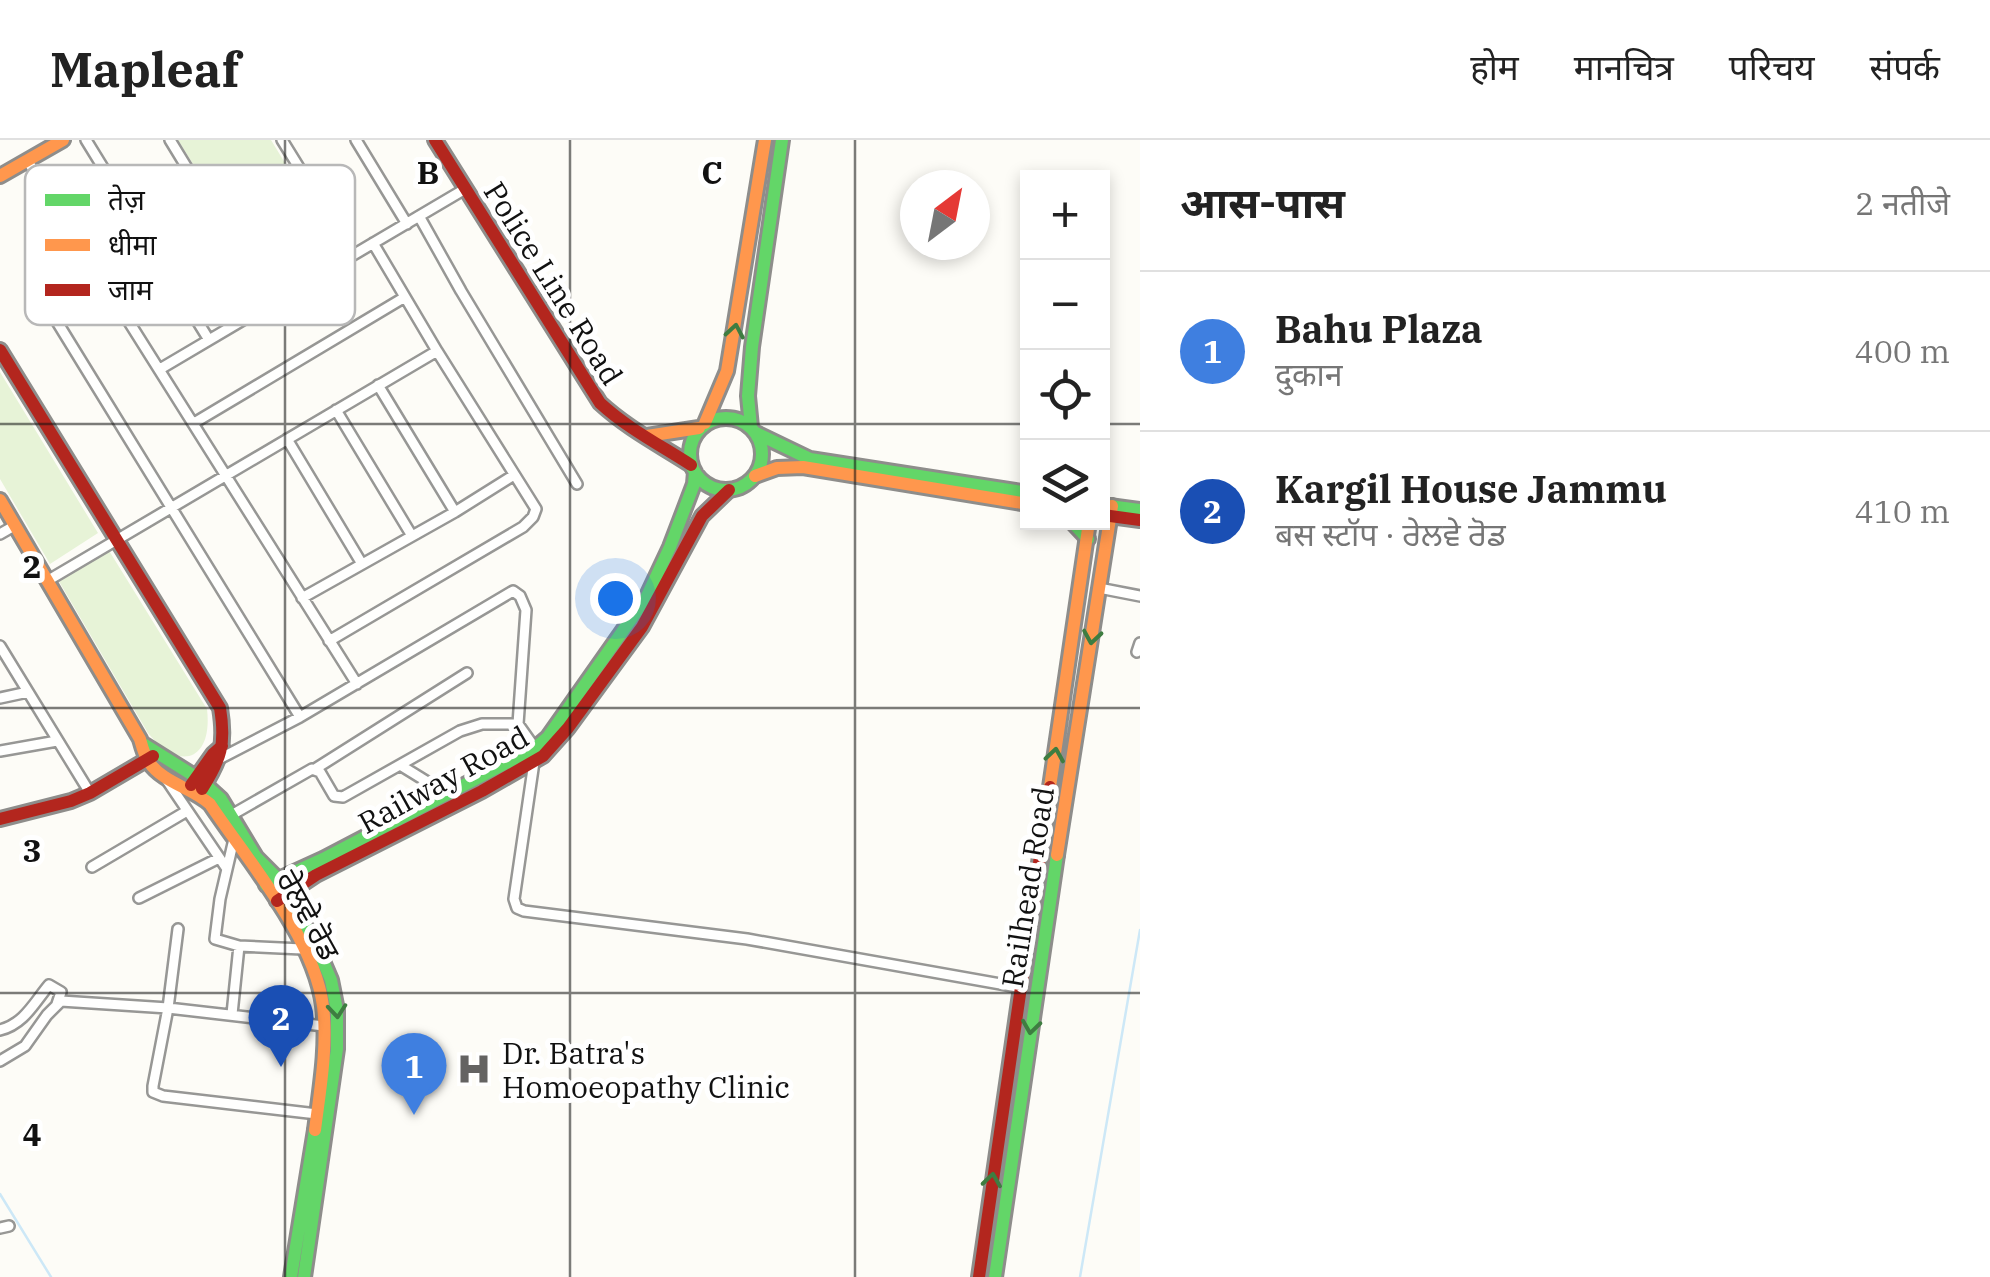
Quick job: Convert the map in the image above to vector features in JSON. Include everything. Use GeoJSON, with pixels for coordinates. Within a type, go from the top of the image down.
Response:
{"type":"FeatureCollection","features":[{"type":"Feature","properties":{"kind":"main road"},"geometry":{"type":"LineString","coordinates":[[0,176],[63,140]]}},
{"type":"Feature","properties":{"kind":"main road","name":"Police Line Road"},"geometry":{"type":"LineString","coordinates":[[435,140],[600,403],[622,424],[693,468]]}},
{"type":"Feature","properties":{"kind":"main road"},"geometry":{"type":"LineString","coordinates":[[272,882],[447,794],[535,755],[646,598],[690,494],[690,448],[727,371],[765,140]]}},
{"type":"Feature","properties":{"kind":"main road"},"geometry":{"type":"LineString","coordinates":[[755,476],[762,453],[753,430],[748,396],[782,140]]}},
{"type":"Feature","properties":{"kind":"main road"},"geometry":{"type":"LineString","coordinates":[[0,350],[220,708],[223,752],[213,754],[198,786]]}},
{"type":"Feature","properties":{"kind":"main road"},"geometry":{"type":"LineString","coordinates":[[647,436],[702,426],[723,417],[739,420],[810,458],[1020,491]]}},
{"type":"Feature","properties":{"kind":"main road"},"geometry":{"type":"LineString","coordinates":[[693,468],[701,481],[715,489],[730,490],[777,468],[803,468],[1020,503]]}},
{"type":"Feature","properties":{"kind":"main road","name":"Railway Road"},"geometry":{"type":"LineString","coordinates":[[283,898],[316,875],[482,792],[535,755],[551,749],[642,626],[702,516],[730,490]]}},
{"type":"Feature","properties":{"kind":"main road"},"geometry":{"type":"LineString","coordinates":[[0,500],[161,772],[198,786]]}},
{"type":"Feature","properties":{"kind":"main road"},"geometry":{"type":"LineString","coordinates":[[1110,511],[1136,516]]}},
{"type":"Feature","properties":{"kind":"main road"},"geometry":{"type":"LineString","coordinates":[[1107,539],[1136,516]]}},
{"type":"Feature","properties":{"kind":"main road"},"geometry":{"type":"LineString","coordinates":[[1080,530],[1088,539]]}},
{"type":"Feature","properties":{"kind":"main road","name":"Railhead Road"},"geometry":{"type":"LineString","coordinates":[[979,1277],[1089,530]]}},
{"type":"Feature","properties":{"kind":"main road","name":"Railhead Road"},"geometry":{"type":"LineString","coordinates":[[995,1277],[1107,530]]}},
{"type":"Feature","properties":{"kind":"main road"},"geometry":{"type":"LineString","coordinates":[[0,819],[90,793],[151,757]]}},
{"type":"Feature","properties":{"kind":"main road"},"geometry":{"type":"LineString","coordinates":[[151,757],[220,798],[226,818],[325,961],[332,979],[339,1024],[337,1049],[304,1277]]}},
{"type":"Feature","properties":{"kind":"main road","name":"ਰੇਲਵੇ ਰੋਡ"},"geometry":{"type":"LineString","coordinates":[[226,818],[234,839],[272,882]]}},
{"type":"Feature","properties":{"kind":"main road","name":"ਰੇਲਵੇ ਰੋਡ"},"geometry":{"type":"LineString","coordinates":[[283,898],[322,998],[324,1026],[317,1114],[291,1277]]}},
{"type":"Feature","properties":{"kind":"main road"},"geometry":{"type":"LineString","coordinates":[[1000,1124],[1018,1127]]}},
{"type":"Feature","properties":{"kind":"street"},"geometry":{"type":"LineString","coordinates":[[86,140],[101,165]]}},
{"type":"Feature","properties":{"kind":"street"},"geometry":{"type":"LineString","coordinates":[[170,140],[185,165]]}},
{"type":"Feature","properties":{"kind":"street"},"geometry":{"type":"LineString","coordinates":[[282,140],[297,165]]}},
{"type":"Feature","properties":{"kind":"street"},"geometry":{"type":"LineString","coordinates":[[356,140],[407,224]]}},
{"type":"Feature","properties":{"kind":"street"},"geometry":{"type":"LineString","coordinates":[[27,160],[30,165]]}},
{"type":"Feature","properties":{"kind":"street"},"geometry":{"type":"LineString","coordinates":[[355,254],[465,189]]}},
{"type":"Feature","properties":{"kind":"street"},"geometry":{"type":"LineString","coordinates":[[419,216],[577,484]]}},
{"type":"Feature","properties":{"kind":"street"},"geometry":{"type":"LineString","coordinates":[[329,641],[529,522],[536,509],[373,243]]}},
{"type":"Feature","properties":{"kind":"street"},"geometry":{"type":"LineString","coordinates":[[194,423],[406,297]]}},
{"type":"Feature","properties":{"kind":"street"},"geometry":{"type":"LineString","coordinates":[[59,325],[300,717]]}},
{"type":"Feature","properties":{"kind":"street"},"geometry":{"type":"LineString","coordinates":[[132,325],[357,684]]}},
{"type":"Feature","properties":{"kind":"street"},"geometry":{"type":"LineString","coordinates":[[200,325],[209,340]]}},
{"type":"Feature","properties":{"kind":"street"},"geometry":{"type":"LineString","coordinates":[[160,369],[234,325]]}},
{"type":"Feature","properties":{"kind":"street"},"geometry":{"type":"LineString","coordinates":[[47,581],[437,350]]}},
{"type":"Feature","properties":{"kind":"street"},"geometry":{"type":"LineString","coordinates":[[378,385],[455,512]]}},
{"type":"Feature","properties":{"kind":"street"},"geometry":{"type":"LineString","coordinates":[[336,410],[412,536]]}},
{"type":"Feature","properties":{"kind":"street"},"geometry":{"type":"LineString","coordinates":[[286,440],[362,564]]}},
{"type":"Feature","properties":{"kind":"street"},"geometry":{"type":"LineString","coordinates":[[302,598],[455,512],[514,474]]}},
{"type":"Feature","properties":{"kind":"street"},"geometry":{"type":"LineString","coordinates":[[0,534],[14,526]]}},
{"type":"Feature","properties":{"kind":"street"},"geometry":{"type":"LineString","coordinates":[[1099,588],[1140,596]]}},
{"type":"Feature","properties":{"kind":"street"},"geometry":{"type":"LineString","coordinates":[[223,752],[300,717],[508,592],[516,592],[524,600],[526,610],[518,724],[535,755],[514,898],[517,908],[748,938],[1036,990]]}},
{"type":"Feature","properties":{"kind":"street"},"geometry":{"type":"LineString","coordinates":[[0,646],[90,793]]}},
{"type":"Feature","properties":{"kind":"street"},"geometry":{"type":"LineString","coordinates":[[226,818],[315,768],[467,673]]}},
{"type":"Feature","properties":{"kind":"street"},"geometry":{"type":"LineString","coordinates":[[0,698],[28,692]]}},
{"type":"Feature","properties":{"kind":"street"},"geometry":{"type":"LineString","coordinates":[[315,768],[339,798],[460,730],[482,724],[518,724]]}},
{"type":"Feature","properties":{"kind":"street"},"geometry":{"type":"LineString","coordinates":[[0,751],[58,741]]}},
{"type":"Feature","properties":{"kind":"street"},"geometry":{"type":"LineString","coordinates":[[400,765],[447,794]]}},
{"type":"Feature","properties":{"kind":"street"},"geometry":{"type":"LineString","coordinates":[[161,772],[227,869]]}},
{"type":"Feature","properties":{"kind":"street"},"geometry":{"type":"LineString","coordinates":[[92,867],[188,811]]}},
{"type":"Feature","properties":{"kind":"street"},"geometry":{"type":"LineString","coordinates":[[234,839],[214,937],[219,942],[239,946],[302,948]]}},
{"type":"Feature","properties":{"kind":"street"},"geometry":{"type":"LineString","coordinates":[[139,898],[219,858]]}},
{"type":"Feature","properties":{"kind":"street"},"geometry":{"type":"LineString","coordinates":[[178,930],[153,1092],[317,1114]]}},
{"type":"Feature","properties":{"kind":"street"},"geometry":{"type":"LineString","coordinates":[[232,1014],[239,946]]}},
{"type":"Feature","properties":{"kind":"street"},"geometry":{"type":"LineString","coordinates":[[0,1030],[26,1016],[47,987],[61,994],[25,1046],[0,1061]]}},
{"type":"Feature","properties":{"kind":"street"},"geometry":{"type":"LineString","coordinates":[[57,1004],[74,1000],[324,1026]]}},
{"type":"Feature","properties":{"kind":"green space"},"geometry":{"type":"Polygon","coordinates":[[[178,140],[271,140],[286,165],[194,165],[178,140]]]}},
{"type":"Feature","properties":{"kind":"green space"},"geometry":{"type":"Polygon","coordinates":[[[0,372],[98,533],[50,564],[0,479],[0,372]]]}},
{"type":"Feature","properties":{"kind":"green space"},"geometry":{"type":"Polygon","coordinates":[[[108,549],[207,709],[205,740],[192,755],[172,753],[148,733],[57,578],[108,549]]]}},
{"type":"Feature","properties":{"kind":"waterway"},"geometry":{"type":"LineString","coordinates":[[1080,1277],[1140,930]]}},
{"type":"Feature","properties":{"kind":"waterway"},"geometry":{"type":"LineString","coordinates":[[0,1194],[51,1277]]}},
{"type":"Feature","properties":{"kind":"traffic: fast"},"geometry":{"type":"LineString","coordinates":[[751,427],[748,396],[752,347],[782,140]]}},
{"type":"Feature","properties":{"kind":"traffic: fast"},"geometry":{"type":"LineString","coordinates":[[726,418],[751,429],[762,454],[751,479],[726,490],[701,479],[690,454],[701,429],[726,418]]}},
{"type":"Feature","properties":{"kind":"traffic: fast"},"geometry":{"type":"LineString","coordinates":[[756,433],[810,459],[1020,492]]}},
{"type":"Feature","properties":{"kind":"traffic: fast"},"geometry":{"type":"LineString","coordinates":[[266,885],[535,748],[548,737],[646,598],[670,547],[695,472]]}},
{"type":"Feature","properties":{"kind":"traffic: fast"},"geometry":{"type":"LineString","coordinates":[[1110,506],[1140,510]]}},
{"type":"Feature","properties":{"kind":"traffic: fast"},"geometry":{"type":"LineString","coordinates":[[1080,530],[1088,539]]}},
{"type":"Feature","properties":{"kind":"traffic: fast"},"geometry":{"type":"LineString","coordinates":[[145,745],[199,779],[221,799],[256,857],[288,893],[331,980],[337,1010],[337,1049],[304,1277]]}},
{"type":"Feature","properties":{"kind":"traffic: fast"},"geometry":{"type":"LineString","coordinates":[[995,1277],[1057,855]]}},
{"type":"Feature","properties":{"kind":"traffic: fast"},"geometry":{"type":"LineString","coordinates":[[291,1277],[315,1130]]}},
{"type":"Feature","properties":{"kind":"traffic: slow"},"geometry":{"type":"LineString","coordinates":[[0,176],[63,140]]}},
{"type":"Feature","properties":{"kind":"traffic: slow"},"geometry":{"type":"LineString","coordinates":[[705,423],[727,371],[765,140]]}},
{"type":"Feature","properties":{"kind":"traffic: slow"},"geometry":{"type":"LineString","coordinates":[[647,436],[699,428]]}},
{"type":"Feature","properties":{"kind":"traffic: slow"},"geometry":{"type":"LineString","coordinates":[[755,476],[777,468],[803,467],[1020,503]]}},
{"type":"Feature","properties":{"kind":"traffic: slow"},"geometry":{"type":"LineString","coordinates":[[0,500],[140,739],[149,762],[161,775],[210,804],[277,900],[307,953],[323,1006],[325,1037],[315,1130]]}},
{"type":"Feature","properties":{"kind":"traffic: slow"},"geometry":{"type":"LineString","coordinates":[[1057,855],[1112,506]]}},
{"type":"Feature","properties":{"kind":"traffic: slow"},"geometry":{"type":"LineString","coordinates":[[1050,787],[1088,530]]}},
{"type":"Feature","properties":{"kind":"traffic: jam"},"geometry":{"type":"LineString","coordinates":[[435,140],[600,403],[691,465]]}},
{"type":"Feature","properties":{"kind":"traffic: jam"},"geometry":{"type":"LineString","coordinates":[[0,350],[220,708],[220,751],[202,789]]}},
{"type":"Feature","properties":{"kind":"traffic: jam"},"geometry":{"type":"LineString","coordinates":[[277,901],[316,875],[543,756],[642,627],[702,516],[729,490]]}},
{"type":"Feature","properties":{"kind":"traffic: jam"},"geometry":{"type":"LineString","coordinates":[[1110,516],[1140,520]]}},
{"type":"Feature","properties":{"kind":"traffic: jam"},"geometry":{"type":"LineString","coordinates":[[191,785],[222,746]]}},
{"type":"Feature","properties":{"kind":"traffic: jam"},"geometry":{"type":"LineString","coordinates":[[0,819],[71,801],[153,756]]}},
{"type":"Feature","properties":{"kind":"traffic: jam"},"geometry":{"type":"LineString","coordinates":[[979,1277],[1050,787]]}},
{"type":"Feature","properties":{"kind":"place","name":"Kargil House Jammu"},"geometry":{"type":"Point","coordinates":[281,1067]}},
{"type":"Feature","properties":{"kind":"place","name":"Dr. Batra's Homoeopathy Clinic"},"geometry":{"type":"Point","coordinates":[474,1069]}},
{"type":"Feature","properties":{"kind":"place","name":"Bahu Plaza"},"geometry":{"type":"Point","coordinates":[414,1115]}}]}
